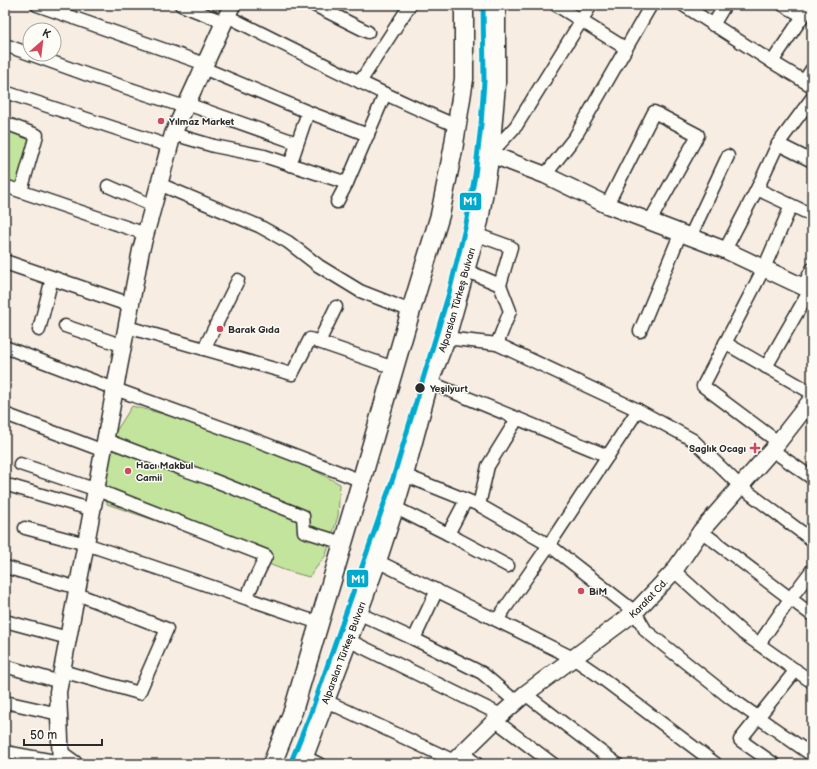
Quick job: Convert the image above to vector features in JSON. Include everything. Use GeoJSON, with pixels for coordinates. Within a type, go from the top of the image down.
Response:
{"type":"FeatureCollection","features":[{"type":"Feature","properties":{"kind":"main road"},"geometry":{"type":"LineString","coordinates":[[272,764],[293,711],[440,215],[453,150],[464,79],[464,5]]}},
{"type":"Feature","properties":{"kind":"main road","name":"Alparslan Türkeş Bulvarı"},"geometry":{"type":"LineString","coordinates":[[308,761],[326,701],[377,561],[404,475],[429,382],[446,338],[475,234],[490,154],[496,84],[496,5]]}},
{"type":"Feature","properties":{"kind":"main road"},"geometry":{"type":"LineString","coordinates":[[60,759],[58,692],[142,250],[171,140],[228,14]]}},
{"type":"Feature","properties":{"kind":"main road"},"geometry":{"type":"LineString","coordinates":[[490,154],[545,175],[607,205],[725,250],[808,289]]}},
{"type":"Feature","properties":{"kind":"main road","name":"Karafat Cd."},"geometry":{"type":"LineString","coordinates":[[456,760],[521,698],[635,612],[674,571],[701,531],[775,446],[812,399]]}},
{"type":"Feature","properties":{"kind":"street"},"geometry":{"type":"LineString","coordinates":[[38,5],[204,66],[308,112],[368,136]]}},
{"type":"Feature","properties":{"kind":"street"},"geometry":{"type":"LineString","coordinates":[[181,5],[228,14],[360,82],[457,126]]}},
{"type":"Feature","properties":{"kind":"street"},"geometry":{"type":"LineString","coordinates":[[314,5],[368,32]]}},
{"type":"Feature","properties":{"kind":"street"},"geometry":{"type":"LineString","coordinates":[[360,82],[410,5]]}},
{"type":"Feature","properties":{"kind":"street"},"geometry":{"type":"LineString","coordinates":[[556,5],[625,48]]}},
{"type":"Feature","properties":{"kind":"street"},"geometry":{"type":"LineString","coordinates":[[490,154],[516,126],[591,5]]}},
{"type":"Feature","properties":{"kind":"street"},"geometry":{"type":"LineString","coordinates":[[545,175],[574,137],[651,5]]}},
{"type":"Feature","properties":{"kind":"street"},"geometry":{"type":"LineString","coordinates":[[683,5],[772,62],[808,83],[812,70]]}},
{"type":"Feature","properties":{"kind":"street"},"geometry":{"type":"LineString","coordinates":[[713,24],[725,5]]}},
{"type":"Feature","properties":{"kind":"street"},"geometry":{"type":"LineString","coordinates":[[783,5],[803,16]]}},
{"type":"Feature","properties":{"kind":"street"},"geometry":{"type":"LineString","coordinates":[[772,62],[811,5]]}},
{"type":"Feature","properties":{"kind":"street"},"geometry":{"type":"LineString","coordinates":[[5,45],[88,75],[298,143]]}},
{"type":"Feature","properties":{"kind":"street"},"geometry":{"type":"LineString","coordinates":[[5,92],[171,140],[214,146],[264,156],[347,184]]}},
{"type":"Feature","properties":{"kind":"street"},"geometry":{"type":"LineString","coordinates":[[337,202],[347,184],[385,94]]}},
{"type":"Feature","properties":{"kind":"street"},"geometry":{"type":"LineString","coordinates":[[725,250],[757,189],[778,144],[812,98]]}},
{"type":"Feature","properties":{"kind":"street"},"geometry":{"type":"LineString","coordinates":[[290,165],[308,112]]}},
{"type":"Feature","properties":{"kind":"street"},"geometry":{"type":"LineString","coordinates":[[607,205],[654,112],[698,135],[650,221]]}},
{"type":"Feature","properties":{"kind":"street"},"geometry":{"type":"LineString","coordinates":[[5,123],[37,135],[21,191]]}},
{"type":"Feature","properties":{"kind":"street"},"geometry":{"type":"LineString","coordinates":[[778,144],[810,156]]}},
{"type":"Feature","properties":{"kind":"street"},"geometry":{"type":"LineString","coordinates":[[640,331],[686,235],[728,156]]}},
{"type":"Feature","properties":{"kind":"street"},"geometry":{"type":"LineString","coordinates":[[159,184],[259,226],[288,242],[319,266],[360,291],[411,311]]}},
{"type":"Feature","properties":{"kind":"street"},"geometry":{"type":"LineString","coordinates":[[5,186],[146,234]]}},
{"type":"Feature","properties":{"kind":"street"},"geometry":{"type":"LineString","coordinates":[[108,186],[153,206]]}},
{"type":"Feature","properties":{"kind":"street"},"geometry":{"type":"LineString","coordinates":[[757,189],[812,215]]}},
{"type":"Feature","properties":{"kind":"street"},"geometry":{"type":"LineString","coordinates":[[792,206],[764,268],[703,386],[812,478]]}},
{"type":"Feature","properties":{"kind":"street"},"geometry":{"type":"LineString","coordinates":[[475,234],[511,246],[500,285],[510,311],[497,344]]}},
{"type":"Feature","properties":{"kind":"street"},"geometry":{"type":"LineString","coordinates":[[5,262],[131,305]]}},
{"type":"Feature","properties":{"kind":"street"},"geometry":{"type":"LineString","coordinates":[[766,367],[808,289],[812,269]]}},
{"type":"Feature","properties":{"kind":"street"},"geometry":{"type":"LineString","coordinates":[[465,270],[500,285]]}},
{"type":"Feature","properties":{"kind":"street"},"geometry":{"type":"LineString","coordinates":[[39,330],[52,278]]}},
{"type":"Feature","properties":{"kind":"street"},"geometry":{"type":"LineString","coordinates":[[204,349],[238,280]]}},
{"type":"Feature","properties":{"kind":"street"},"geometry":{"type":"LineString","coordinates":[[319,342],[336,307]]}},
{"type":"Feature","properties":{"kind":"street"},"geometry":{"type":"LineString","coordinates":[[65,326],[124,346]]}},
{"type":"Feature","properties":{"kind":"street"},"geometry":{"type":"LineString","coordinates":[[127,327],[292,374],[310,339],[394,368]]}},
{"type":"Feature","properties":{"kind":"street"},"geometry":{"type":"LineString","coordinates":[[446,338],[497,344],[638,410],[694,440],[740,486],[812,540]]}},
{"type":"Feature","properties":{"kind":"street"},"geometry":{"type":"LineString","coordinates":[[725,344],[812,393]]}},
{"type":"Feature","properties":{"kind":"street"},"geometry":{"type":"LineString","coordinates":[[5,347],[362,480]]}},
{"type":"Feature","properties":{"kind":"street"},"geometry":{"type":"LineString","coordinates":[[429,382],[608,456]]}},
{"type":"Feature","properties":{"kind":"street"},"geometry":{"type":"LineString","coordinates":[[497,620],[549,545],[638,410]]}},
{"type":"Feature","properties":{"kind":"street"},"geometry":{"type":"LineString","coordinates":[[5,414],[208,478],[302,516],[304,531],[343,543]]}},
{"type":"Feature","properties":{"kind":"street"},"geometry":{"type":"LineString","coordinates":[[479,506],[488,466],[517,418]]}},
{"type":"Feature","properties":{"kind":"street"},"geometry":{"type":"LineString","coordinates":[[20,464],[97,490],[266,556],[246,598]]}},
{"type":"Feature","properties":{"kind":"street"},"geometry":{"type":"LineString","coordinates":[[404,475],[479,506],[549,545],[635,612],[646,631],[729,697],[812,755]]}},
{"type":"Feature","properties":{"kind":"street"},"geometry":{"type":"LineString","coordinates":[[11,486],[93,510]]}},
{"type":"Feature","properties":{"kind":"street"},"geometry":{"type":"LineString","coordinates":[[448,534],[466,500]]}},
{"type":"Feature","properties":{"kind":"street"},"geometry":{"type":"LineString","coordinates":[[394,507],[508,566]]}},
{"type":"Feature","properties":{"kind":"street"},"geometry":{"type":"LineString","coordinates":[[25,528],[86,544],[319,622]]}},
{"type":"Feature","properties":{"kind":"street"},"geometry":{"type":"LineString","coordinates":[[701,531],[812,615]]}},
{"type":"Feature","properties":{"kind":"street"},"geometry":{"type":"LineString","coordinates":[[377,561],[573,658],[712,763]]}},
{"type":"Feature","properties":{"kind":"street"},"geometry":{"type":"LineString","coordinates":[[5,567],[77,591],[168,629],[139,693],[5,666]]}},
{"type":"Feature","properties":{"kind":"street"},"geometry":{"type":"LineString","coordinates":[[759,644],[812,570]]}},
{"type":"Feature","properties":{"kind":"street"},"geometry":{"type":"LineString","coordinates":[[674,571],[743,633],[812,682]]}},
{"type":"Feature","properties":{"kind":"street"},"geometry":{"type":"LineString","coordinates":[[414,639],[437,590]]}},
{"type":"Feature","properties":{"kind":"street"},"geometry":{"type":"LineString","coordinates":[[358,613],[482,673],[617,764]]}},
{"type":"Feature","properties":{"kind":"street"},"geometry":{"type":"LineString","coordinates":[[5,621],[68,638]]}},
{"type":"Feature","properties":{"kind":"street"},"geometry":{"type":"LineString","coordinates":[[348,640],[499,718],[553,764]]}},
{"type":"Feature","properties":{"kind":"street"},"geometry":{"type":"LineString","coordinates":[[774,764],[740,740],[796,670]]}},
{"type":"Feature","properties":{"kind":"street"},"geometry":{"type":"LineString","coordinates":[[326,701],[456,760],[477,764]]}},
{"type":"Feature","properties":{"kind":"street"},"geometry":{"type":"LineString","coordinates":[[5,702],[59,714]]}},
{"type":"Feature","properties":{"kind":"street"},"geometry":{"type":"LineString","coordinates":[[5,752],[60,759],[78,764]]}},
{"type":"Feature","properties":{"kind":"street"},"geometry":{"type":"LineString","coordinates":[[809,764],[812,759]]}},
{"type":"Feature","properties":{"kind":"green space"},"geometry":{"type":"Polygon","coordinates":[[[5,126],[33,137],[19,188],[5,183],[5,126]]]}},
{"type":"Feature","properties":{"kind":"green space"},"geometry":{"type":"Polygon","coordinates":[[[132,406],[175,417],[306,466],[340,484],[338,516],[326,555],[309,577],[284,570],[174,527],[107,504],[106,478],[115,433],[132,406]]]}},
{"type":"Feature","properties":{"kind":"transit line","name":"M1"},"geometry":{"type":"LineString","coordinates":[[290,764],[310,715],[393,478],[449,293],[466,224],[475,175],[481,125],[484,81],[483,5]]}},
{"type":"Feature","properties":{"kind":"place","name":"Yılmaz Market"},"geometry":{"type":"Point","coordinates":[161,121]}},
{"type":"Feature","properties":{"kind":"place","name":"Barak Gıda"},"geometry":{"type":"Point","coordinates":[220,329]}},
{"type":"Feature","properties":{"kind":"place","name":"Yeşilyurt"},"geometry":{"type":"Point","coordinates":[420,388]}},
{"type":"Feature","properties":{"kind":"place","name":"Saglık Ocagı"},"geometry":{"type":"Point","coordinates":[755,448]}},
{"type":"Feature","properties":{"kind":"place","name":"Hacı Makbul Camii"},"geometry":{"type":"Point","coordinates":[128,471]}},
{"type":"Feature","properties":{"kind":"place","name":"BiM"},"geometry":{"type":"Point","coordinates":[581,591]}}]}
